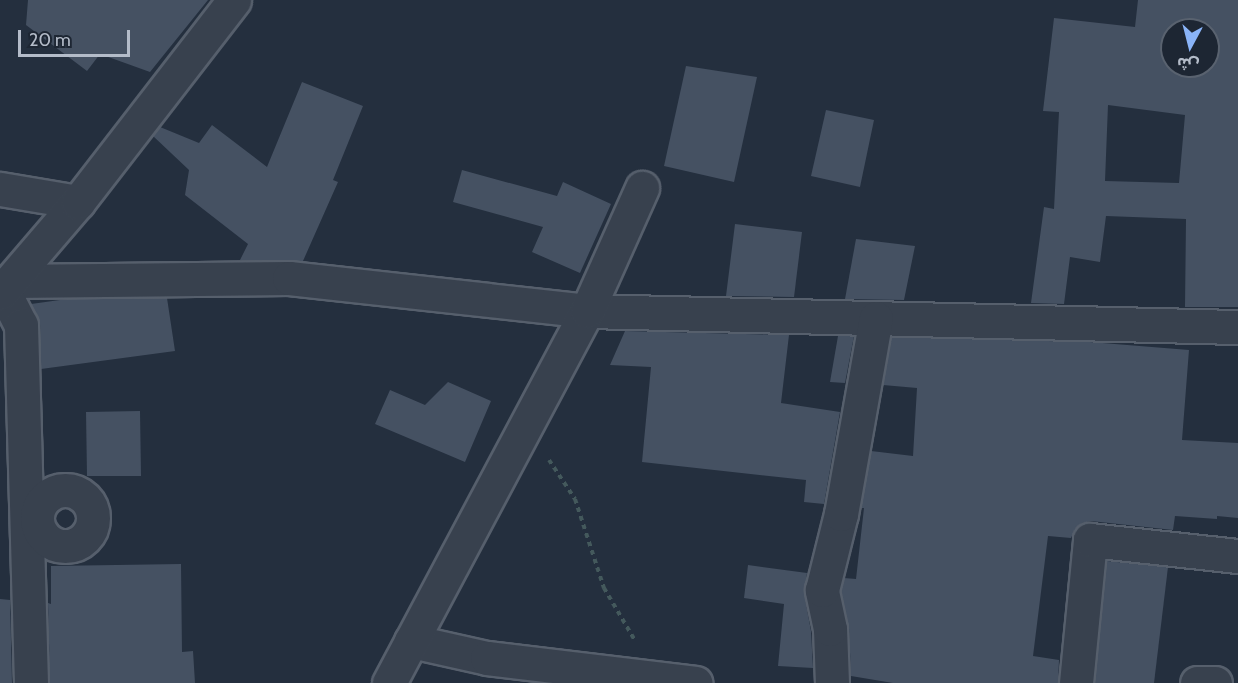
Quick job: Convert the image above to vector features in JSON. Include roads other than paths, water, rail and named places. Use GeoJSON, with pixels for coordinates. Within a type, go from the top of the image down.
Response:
{"type":"FeatureCollection","features":[{"type":"Feature","properties":{"kind":"street"},"geometry":{"type":"LineString","coordinates":[[5,288],[78,202],[234,0]]}},
{"type":"Feature","properties":{"kind":"street"},"geometry":{"type":"LineString","coordinates":[[389,683],[587,310],[642,188]]}},
{"type":"Feature","properties":{"kind":"street"},"geometry":{"type":"LineString","coordinates":[[0,189],[78,202]]}},
{"type":"Feature","properties":{"kind":"street"},"geometry":{"type":"LineString","coordinates":[[5,288],[289,278],[587,310],[1238,327]]}},
{"type":"Feature","properties":{"kind":"street"},"geometry":{"type":"LineString","coordinates":[[5,288],[21,325],[33,512],[31,683]]}},
{"type":"Feature","properties":{"kind":"street"},"geometry":{"type":"LineString","coordinates":[[832,683],[830,629],[822,590],[841,514],[876,318]]}},
{"type":"Feature","properties":{"kind":"street"},"geometry":{"type":"LineString","coordinates":[[1076,683],[1090,540],[1238,556]]}},
{"type":"Feature","properties":{"kind":"street"},"geometry":{"type":"LineString","coordinates":[[411,641],[487,658],[696,683]]}}]}
